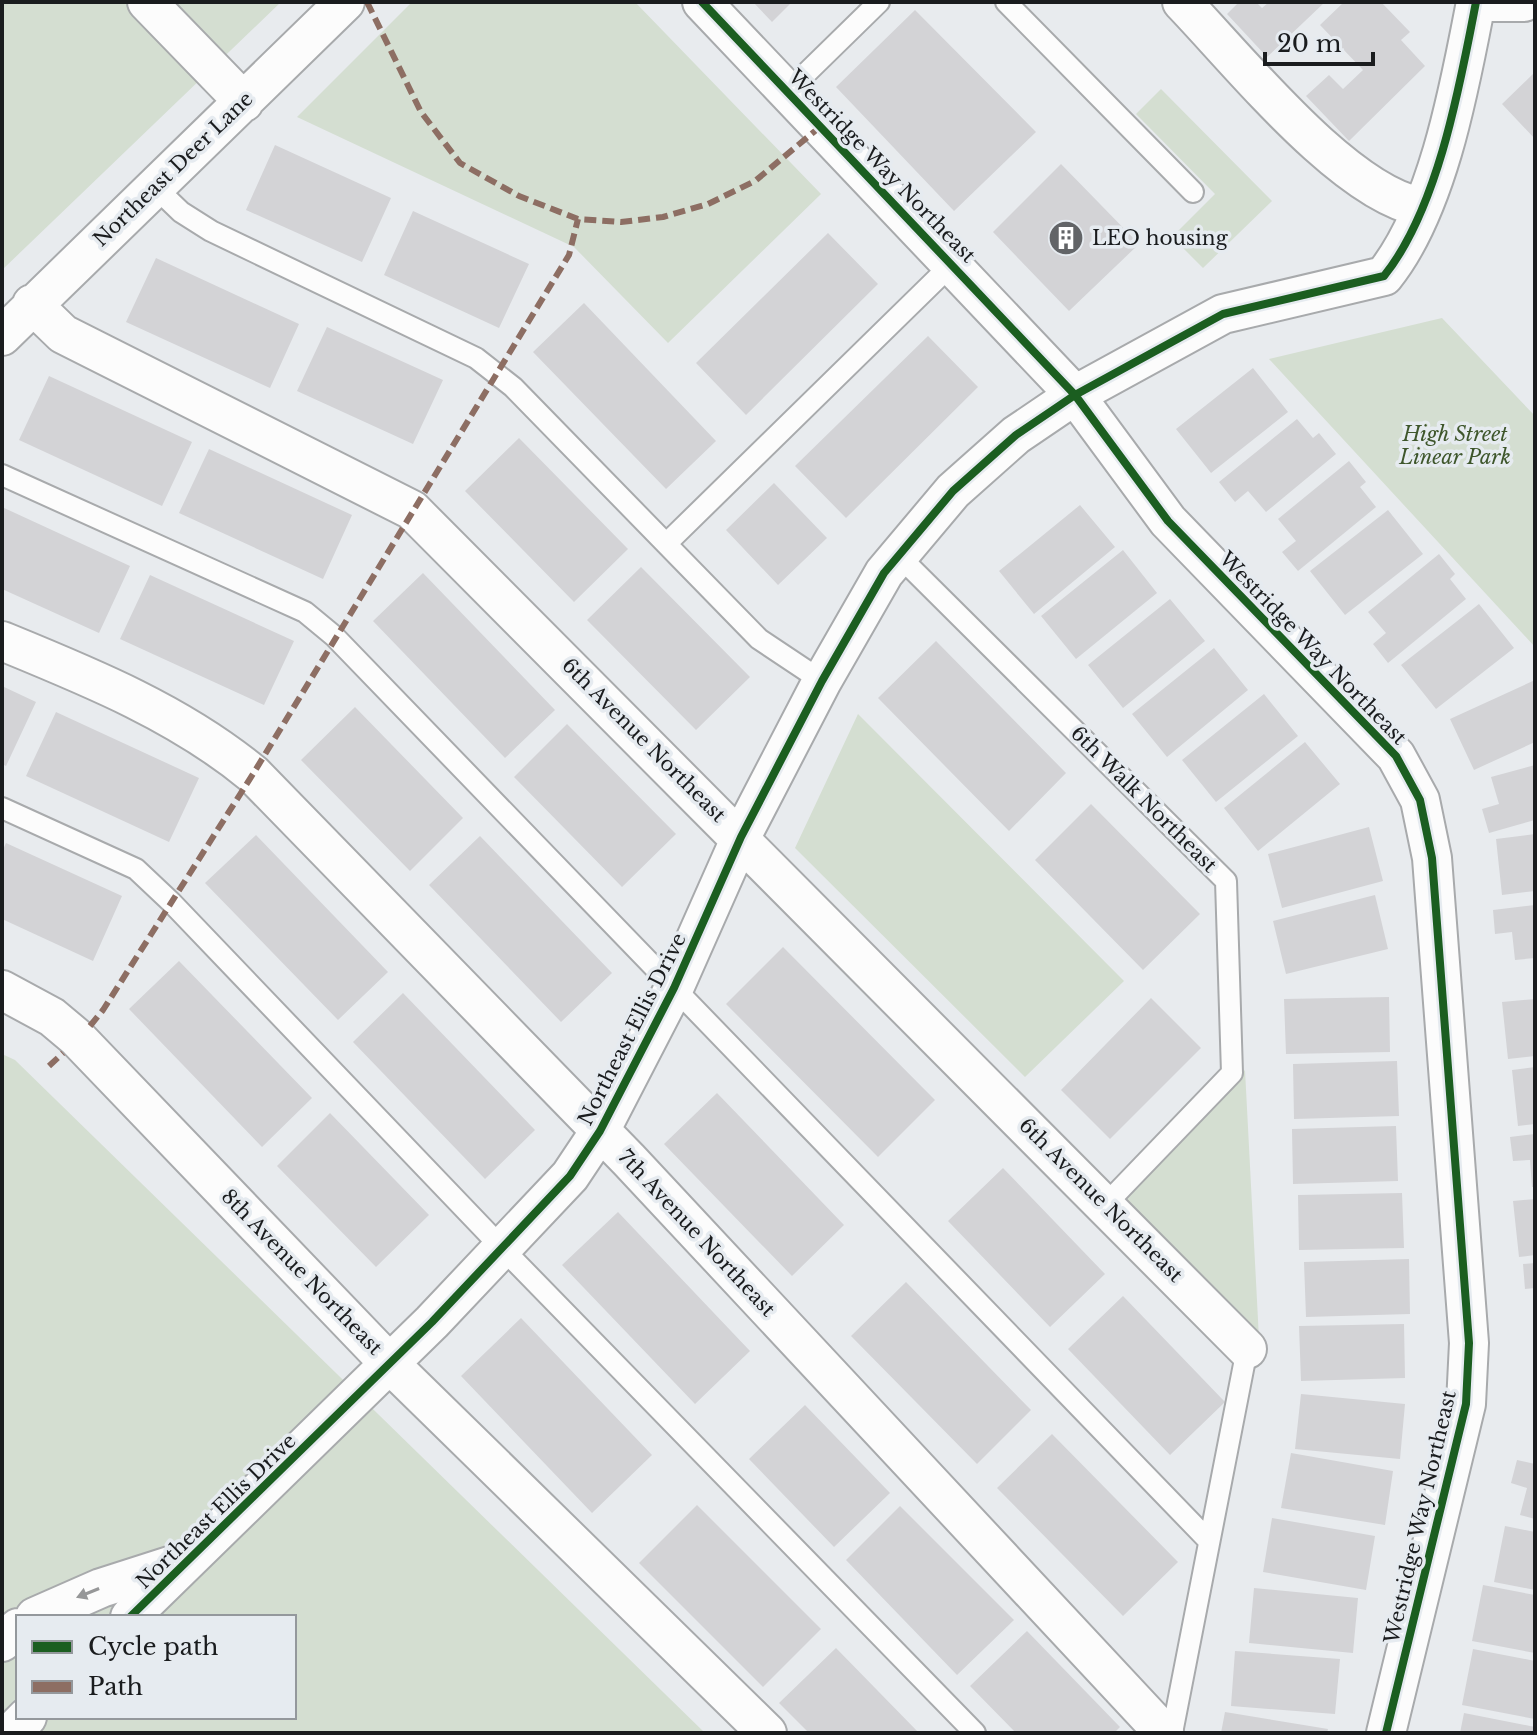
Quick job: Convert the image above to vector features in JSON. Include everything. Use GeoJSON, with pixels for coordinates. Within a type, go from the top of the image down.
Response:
{"type":"FeatureCollection","features":[{"type":"Feature","properties":{"kind":"street"},"geometry":{"type":"LineString","coordinates":[[147,2],[244,102]]}},
{"type":"Feature","properties":{"kind":"street","name":"Northeast Deer Lane"},"geometry":{"type":"LineString","coordinates":[[2,336],[345,2]]}},
{"type":"Feature","properties":{"kind":"street","name":"Westridge Way Northeast"},"geometry":{"type":"LineString","coordinates":[[702,2],[1075,395],[1168,521],[1396,756],[1420,800],[1432,858],[1469,1343],[1466,1404],[1386,1733]]}},
{"type":"Feature","properties":{"kind":"street"},"geometry":{"type":"LineString","coordinates":[[1182,2],[1336,161],[1389,197],[1421,207],[1448,133],[1478,2],[1524,2]]}},
{"type":"Feature","properties":{"kind":"street","name":"Northeast Ellis Drive"},"geometry":{"type":"LineString","coordinates":[[132,1615],[504,1250],[570,1176],[600,1131],[674,988],[741,837],[822,681],[884,573],[953,491],[1016,435],[1075,395],[1223,314],[1384,276],[1400,256],[1421,207]]}},
{"type":"Feature","properties":{"kind":"street","name":"6th Avenue Northeast"},"geometry":{"type":"LineString","coordinates":[[32,304],[63,334],[412,510],[741,837],[1247,1349]]}},
{"type":"Feature","properties":{"kind":"street","name":"7th Avenue Northeast"},"geometry":{"type":"LineString","coordinates":[[2,641],[99,681],[215,742],[253,774],[600,1131],[1164,1733]]}},
{"type":"Feature","properties":{"kind":"street","name":"8th Avenue Northeast"},"geometry":{"type":"LineString","coordinates":[[2,990],[52,1017],[77,1038],[390,1364],[767,1733]]}},
{"type":"Feature","properties":{"kind":"street"},"geometry":{"type":"LineString","coordinates":[[40,1615],[101,1588],[188,1560]]}},
{"type":"Feature","properties":{"kind":"lane"},"geometry":{"type":"LineString","coordinates":[[788,91],[879,2]]}},
{"type":"Feature","properties":{"kind":"lane"},"geometry":{"type":"LineString","coordinates":[[1006,2],[1193,192]]}},
{"type":"Feature","properties":{"kind":"lane"},"geometry":{"type":"LineString","coordinates":[[155,187],[181,212],[211,231],[476,358],[513,387],[759,639],[822,681]]}},
{"type":"Feature","properties":{"kind":"lane"},"geometry":{"type":"LineString","coordinates":[[667,543],[953,263]]}},
{"type":"Feature","properties":{"kind":"lane"},"geometry":{"type":"LineString","coordinates":[[2,475],[305,612],[334,636],[1208,1540]]}},
{"type":"Feature","properties":{"kind":"lane","name":"6th Walk Northeast"},"geometry":{"type":"LineString","coordinates":[[899,556],[1226,881],[1232,1073],[1106,1204]]}},
{"type":"Feature","properties":{"kind":"lane"},"geometry":{"type":"LineString","coordinates":[[2,808],[136,869],[975,1733]]}},
{"type":"Feature","properties":{"kind":"lane"},"geometry":{"type":"LineString","coordinates":[[1172,1733],[1247,1349]]}},
{"type":"Feature","properties":{"kind":"green space"},"geometry":{"type":"Polygon","coordinates":[[[2,2],[281,2],[2,270],[2,2]]]}},
{"type":"Feature","properties":{"kind":"green space"},"geometry":{"type":"Polygon","coordinates":[[[412,2],[635,2],[821,194],[668,343],[574,247],[297,117],[412,2]]]}},
{"type":"Feature","properties":{"kind":"green space"},"geometry":{"type":"Polygon","coordinates":[[[1161,89],[1272,201],[1203,268],[1172,237],[1215,194],[1136,114],[1161,89]]]}},
{"type":"Feature","properties":{"kind":"green space","name":"High Street Linear Park"},"geometry":{"type":"Polygon","coordinates":[[[1442,318],[1535,416],[1535,647],[1269,359],[1442,318]]]}},
{"type":"Feature","properties":{"kind":"green space"},"geometry":{"type":"Polygon","coordinates":[[[858,714],[1124,981],[1025,1077],[795,848],[858,714]]]}},
{"type":"Feature","properties":{"kind":"green space"},"geometry":{"type":"Polygon","coordinates":[[[2,1054],[15,1060],[705,1733],[2,1733],[2,1054]]]}},
{"type":"Feature","properties":{"kind":"green space"},"geometry":{"type":"Polygon","coordinates":[[[1245,1070],[1259,1339],[1120,1201],[1245,1070]]]}},
{"type":"Feature","properties":{"kind":"building"},"geometry":{"type":"Polygon","coordinates":[[[753,2],[792,2],[772,22],[753,2]]]}},
{"type":"Feature","properties":{"kind":"building"},"geometry":{"type":"Polygon","coordinates":[[[1239,2],[1256,2],[1262,8],[1269,2],[1325,2],[1267,57],[1227,14],[1239,2]]]}},
{"type":"Feature","properties":{"kind":"building"},"geometry":{"type":"Polygon","coordinates":[[[1344,2],[1381,2],[1410,32],[1401,40],[1425,66],[1349,141],[1306,96],[1329,75],[1343,89],[1363,70],[1320,25],[1344,2]]]}},
{"type":"Feature","properties":{"kind":"building"},"geometry":{"type":"Polygon","coordinates":[[[915,10],[1036,132],[954,211],[836,87],[915,10]]]}},
{"type":"Feature","properties":{"kind":"building"},"geometry":{"type":"Polygon","coordinates":[[[1535,72],[1535,139],[1502,104],[1535,72]]]}},
{"type":"Feature","properties":{"kind":"building"},"geometry":{"type":"Polygon","coordinates":[[[275,145],[391,198],[362,262],[246,210],[275,145]]]}},
{"type":"Feature","properties":{"kind":"building","name":"LEO housing"},"geometry":{"type":"Polygon","coordinates":[[[1061,164],[1139,244],[1069,311],[993,232],[1061,164]]]}},
{"type":"Feature","properties":{"kind":"building"},"geometry":{"type":"Polygon","coordinates":[[[413,211],[529,264],[499,328],[384,275],[413,211]]]}},
{"type":"Feature","properties":{"kind":"building"},"geometry":{"type":"Polygon","coordinates":[[[828,233],[878,284],[746,415],[696,363],[828,233]]]}},
{"type":"Feature","properties":{"kind":"building"},"geometry":{"type":"Polygon","coordinates":[[[156,258],[299,324],[270,388],[126,322],[156,258]]]}},
{"type":"Feature","properties":{"kind":"building"},"geometry":{"type":"Polygon","coordinates":[[[584,303],[716,441],[666,489],[533,352],[584,303]]]}},
{"type":"Feature","properties":{"kind":"building"},"geometry":{"type":"Polygon","coordinates":[[[327,327],[443,380],[413,444],[297,391],[327,327]]]}},
{"type":"Feature","properties":{"kind":"building"},"geometry":{"type":"Polygon","coordinates":[[[928,336],[978,387],[846,518],[795,466],[928,336]]]}},
{"type":"Feature","properties":{"kind":"building"},"geometry":{"type":"Polygon","coordinates":[[[1253,368],[1288,412],[1211,473],[1176,429],[1253,368]]]}},
{"type":"Feature","properties":{"kind":"building"},"geometry":{"type":"Polygon","coordinates":[[[49,376],[192,442],[162,506],[19,440],[49,376]]]}},
{"type":"Feature","properties":{"kind":"building"},"geometry":{"type":"Polygon","coordinates":[[[1297,419],[1313,438],[1319,433],[1336,454],[1266,512],[1248,491],[1235,502],[1219,482],[1297,419]]]}},
{"type":"Feature","properties":{"kind":"building"},"geometry":{"type":"Polygon","coordinates":[[[519,438],[628,549],[574,602],[465,491],[519,438]]]}},
{"type":"Feature","properties":{"kind":"building"},"geometry":{"type":"Polygon","coordinates":[[[209,449],[352,515],[323,579],[179,513],[209,449]]]}},
{"type":"Feature","properties":{"kind":"building"},"geometry":{"type":"Polygon","coordinates":[[[1349,461],[1366,482],[1360,487],[1376,507],[1298,571],[1282,552],[1296,541],[1278,519],[1349,461]]]}},
{"type":"Feature","properties":{"kind":"building"},"geometry":{"type":"Polygon","coordinates":[[[774,483],[827,538],[778,585],[726,530],[774,483]]]}},
{"type":"Feature","properties":{"kind":"building"},"geometry":{"type":"Polygon","coordinates":[[[1080,505],[1115,547],[1034,614],[999,571],[1080,505]]]}},
{"type":"Feature","properties":{"kind":"building"},"geometry":{"type":"Polygon","coordinates":[[[2,507],[130,566],[99,633],[2,589],[2,507]]]}},
{"type":"Feature","properties":{"kind":"building"},"geometry":{"type":"Polygon","coordinates":[[[1388,510],[1423,554],[1345,615],[1310,571],[1388,510]]]}},
{"type":"Feature","properties":{"kind":"building"},"geometry":{"type":"Polygon","coordinates":[[[1123,550],[1157,593],[1076,659],[1041,616],[1123,550]]]}},
{"type":"Feature","properties":{"kind":"building"},"geometry":{"type":"Polygon","coordinates":[[[1439,554],[1455,574],[1450,579],[1466,599],[1388,663],[1373,644],[1386,633],[1368,612],[1439,554]]]}},
{"type":"Feature","properties":{"kind":"building"},"geometry":{"type":"Polygon","coordinates":[[[641,567],[750,677],[696,730],[587,620],[641,567]]]}},
{"type":"Feature","properties":{"kind":"building"},"geometry":{"type":"Polygon","coordinates":[[[423,573],[555,710],[505,758],[373,621],[423,573]]]}},
{"type":"Feature","properties":{"kind":"building"},"geometry":{"type":"Polygon","coordinates":[[[150,575],[294,641],[264,705],[120,639],[150,575]]]}},
{"type":"Feature","properties":{"kind":"building"},"geometry":{"type":"Polygon","coordinates":[[[1170,599],[1205,641],[1123,708],[1088,665],[1170,599]]]}},
{"type":"Feature","properties":{"kind":"building"},"geometry":{"type":"Polygon","coordinates":[[[1479,604],[1514,648],[1436,709],[1401,665],[1479,604]]]}},
{"type":"Feature","properties":{"kind":"building"},"geometry":{"type":"Polygon","coordinates":[[[936,641],[1066,773],[1009,831],[878,698],[936,641]]]}},
{"type":"Feature","properties":{"kind":"building"},"geometry":{"type":"Polygon","coordinates":[[[1214,648],[1248,690],[1167,757],[1132,714],[1214,648]]]}},
{"type":"Feature","properties":{"kind":"building"},"geometry":{"type":"Polygon","coordinates":[[[1535,680],[1535,742],[1474,770],[1450,719],[1535,680]]]}},
{"type":"Feature","properties":{"kind":"building"},"geometry":{"type":"Polygon","coordinates":[[[2,686],[36,702],[6,766],[2,764],[2,686]]]}},
{"type":"Feature","properties":{"kind":"building"},"geometry":{"type":"Polygon","coordinates":[[[1264,694],[1298,736],[1216,802],[1182,760],[1264,694]]]}},
{"type":"Feature","properties":{"kind":"building"},"geometry":{"type":"Polygon","coordinates":[[[355,707],[463,818],[410,871],[301,760],[355,707]]]}},
{"type":"Feature","properties":{"kind":"building"},"geometry":{"type":"Polygon","coordinates":[[[56,712],[199,778],[169,842],[26,776],[56,712]]]}},
{"type":"Feature","properties":{"kind":"building"},"geometry":{"type":"Polygon","coordinates":[[[567,724],[676,834],[622,887],[514,777],[567,724]]]}},
{"type":"Feature","properties":{"kind":"building"},"geometry":{"type":"Polygon","coordinates":[[[1305,742],[1340,784],[1258,851],[1224,808],[1305,742]]]}},
{"type":"Feature","properties":{"kind":"building"},"geometry":{"type":"Polygon","coordinates":[[[1535,765],[1535,820],[1489,833],[1482,809],[1499,804],[1491,777],[1535,765]]]}},
{"type":"Feature","properties":{"kind":"building"},"geometry":{"type":"Polygon","coordinates":[[[1091,804],[1200,914],[1143,970],[1035,860],[1091,804]]]}},
{"type":"Feature","properties":{"kind":"building"},"geometry":{"type":"Polygon","coordinates":[[[1369,827],[1383,881],[1282,908],[1268,854],[1369,827]]]}},
{"type":"Feature","properties":{"kind":"building"},"geometry":{"type":"Polygon","coordinates":[[[1535,834],[1535,891],[1502,895],[1496,839],[1535,834]]]}},
{"type":"Feature","properties":{"kind":"building"},"geometry":{"type":"Polygon","coordinates":[[[256,835],[388,972],[338,1020],[205,883],[256,835]]]}},
{"type":"Feature","properties":{"kind":"building"},"geometry":{"type":"Polygon","coordinates":[[[480,836],[612,973],[561,1022],[429,885],[480,836]]]}},
{"type":"Feature","properties":{"kind":"building"},"geometry":{"type":"Polygon","coordinates":[[[6,843],[122,896],[93,961],[2,919],[2,852],[6,843]]]}},
{"type":"Feature","properties":{"kind":"building"},"geometry":{"type":"Polygon","coordinates":[[[1375,895],[1388,949],[1286,974],[1273,921],[1375,895]]]}},
{"type":"Feature","properties":{"kind":"building"},"geometry":{"type":"Polygon","coordinates":[[[1535,905],[1535,958],[1515,960],[1512,932],[1495,934],[1493,910],[1535,905]]]}},
{"type":"Feature","properties":{"kind":"building"},"geometry":{"type":"Polygon","coordinates":[[[783,947],[935,1100],[878,1157],[726,1004],[783,947]]]}},
{"type":"Feature","properties":{"kind":"building"},"geometry":{"type":"Polygon","coordinates":[[[179,961],[312,1098],[262,1147],[129,1009],[179,961]]]}},
{"type":"Feature","properties":{"kind":"building"},"geometry":{"type":"Polygon","coordinates":[[[403,993],[535,1130],[485,1179],[353,1042],[403,993]]]}},
{"type":"Feature","properties":{"kind":"building"},"geometry":{"type":"Polygon","coordinates":[[[1389,997],[1390,1052],[1286,1054],[1284,999],[1389,997]]]}},
{"type":"Feature","properties":{"kind":"building"},"geometry":{"type":"Polygon","coordinates":[[[1151,998],[1201,1048],[1110,1139],[1061,1090],[1151,998]]]}},
{"type":"Feature","properties":{"kind":"building"},"geometry":{"type":"Polygon","coordinates":[[[1535,999],[1535,1056],[1508,1059],[1502,1002],[1535,999]]]}},
{"type":"Feature","properties":{"kind":"building"},"geometry":{"type":"Polygon","coordinates":[[[1397,1061],[1399,1116],[1294,1119],[1293,1064],[1397,1061]]]}},
{"type":"Feature","properties":{"kind":"building"},"geometry":{"type":"Polygon","coordinates":[[[1535,1067],[1535,1124],[1518,1126],[1512,1070],[1535,1067]]]}},
{"type":"Feature","properties":{"kind":"building"},"geometry":{"type":"Polygon","coordinates":[[[717,1093],[844,1225],[792,1276],[664,1144],[717,1093]]]}},
{"type":"Feature","properties":{"kind":"building"},"geometry":{"type":"Polygon","coordinates":[[[330,1113],[429,1215],[376,1267],[277,1166],[330,1113]]]}},
{"type":"Feature","properties":{"kind":"building"},"geometry":{"type":"Polygon","coordinates":[[[1396,1126],[1398,1181],[1293,1184],[1292,1129],[1396,1126]]]}},
{"type":"Feature","properties":{"kind":"building"},"geometry":{"type":"Polygon","coordinates":[[[1535,1134],[1535,1187],[1532,1187],[1530,1160],[1513,1161],[1510,1137],[1535,1134]]]}},
{"type":"Feature","properties":{"kind":"building"},"geometry":{"type":"Polygon","coordinates":[[[1003,1168],[1105,1274],[1050,1327],[948,1221],[1003,1168]]]}},
{"type":"Feature","properties":{"kind":"building"},"geometry":{"type":"Polygon","coordinates":[[[1402,1193],[1404,1248],[1299,1250],[1298,1195],[1402,1193]]]}},
{"type":"Feature","properties":{"kind":"building"},"geometry":{"type":"Polygon","coordinates":[[[1535,1199],[1535,1255],[1519,1257],[1513,1201],[1535,1199]]]}},
{"type":"Feature","properties":{"kind":"building"},"geometry":{"type":"Polygon","coordinates":[[[618,1212],[750,1351],[695,1404],[562,1265],[618,1212]]]}},
{"type":"Feature","properties":{"kind":"building"},"geometry":{"type":"Polygon","coordinates":[[[1409,1259],[1410,1314],[1306,1317],[1304,1262],[1409,1259]]]}},
{"type":"Feature","properties":{"kind":"building"},"geometry":{"type":"Polygon","coordinates":[[[1535,1263],[1535,1288],[1525,1289],[1523,1264],[1535,1263]]]}},
{"type":"Feature","properties":{"kind":"building"},"geometry":{"type":"Polygon","coordinates":[[[906,1282],[1031,1410],[977,1464],[851,1336],[906,1282]]]}},
{"type":"Feature","properties":{"kind":"building"},"geometry":{"type":"Polygon","coordinates":[[[1123,1296],[1225,1402],[1170,1455],[1068,1349],[1123,1296]]]}},
{"type":"Feature","properties":{"kind":"building"},"geometry":{"type":"Polygon","coordinates":[[[521,1318],[652,1455],[592,1513],[461,1376],[521,1318]]]}},
{"type":"Feature","properties":{"kind":"building"},"geometry":{"type":"Polygon","coordinates":[[[1404,1324],[1405,1378],[1301,1381],[1299,1326],[1404,1324]]]}},
{"type":"Feature","properties":{"kind":"building"},"geometry":{"type":"Polygon","coordinates":[[[1301,1394],[1405,1404],[1400,1459],[1295,1449],[1301,1394]]]}},
{"type":"Feature","properties":{"kind":"building"},"geometry":{"type":"Polygon","coordinates":[[[805,1405],[890,1493],[834,1547],[749,1459],[805,1405]]]}},
{"type":"Feature","properties":{"kind":"building"},"geometry":{"type":"Polygon","coordinates":[[[1052,1434],[1178,1562],[1123,1616],[997,1488],[1052,1434]]]}},
{"type":"Feature","properties":{"kind":"building"},"geometry":{"type":"Polygon","coordinates":[[[1291,1453],[1393,1471],[1385,1525],[1281,1508],[1291,1453]]]}},
{"type":"Feature","properties":{"kind":"building"},"geometry":{"type":"Polygon","coordinates":[[[1517,1460],[1535,1464],[1535,1519],[1520,1515],[1527,1488],[1511,1483],[1517,1460]]]}},
{"type":"Feature","properties":{"kind":"building"},"geometry":{"type":"Polygon","coordinates":[[[697,1505],[821,1629],[763,1687],[639,1563],[697,1505]]]}},
{"type":"Feature","properties":{"kind":"building"},"geometry":{"type":"Polygon","coordinates":[[[900,1506],[1014,1620],[957,1675],[846,1560],[900,1506]]]}},
{"type":"Feature","properties":{"kind":"building"},"geometry":{"type":"Polygon","coordinates":[[[1272,1518],[1375,1536],[1366,1590],[1263,1572],[1272,1518]]]}},
{"type":"Feature","properties":{"kind":"building"},"geometry":{"type":"Polygon","coordinates":[[[1505,1526],[1535,1532],[1535,1590],[1494,1582],[1505,1526]]]}},
{"type":"Feature","properties":{"kind":"building"},"geometry":{"type":"Polygon","coordinates":[[[1483,1585],[1535,1595],[1535,1653],[1472,1641],[1483,1585]]]}},
{"type":"Feature","properties":{"kind":"building"},"geometry":{"type":"Polygon","coordinates":[[[1254,1588],[1358,1598],[1353,1653],[1249,1643],[1254,1588]]]}},
{"type":"Feature","properties":{"kind":"building"},"geometry":{"type":"Polygon","coordinates":[[[1027,1631],[1120,1727],[1114,1733],[1016,1733],[970,1686],[1027,1631]]]}},
{"type":"Feature","properties":{"kind":"building"},"geometry":{"type":"Polygon","coordinates":[[[836,1648],[919,1733],[809,1733],[779,1703],[836,1648]]]}},
{"type":"Feature","properties":{"kind":"building"},"geometry":{"type":"Polygon","coordinates":[[[1473,1649],[1535,1661],[1535,1719],[1462,1705],[1473,1649]]]}},
{"type":"Feature","properties":{"kind":"building"},"geometry":{"type":"Polygon","coordinates":[[[1235,1651],[1340,1659],[1335,1714],[1231,1706],[1235,1651]]]}},
{"type":"Feature","properties":{"kind":"building"},"geometry":{"type":"Polygon","coordinates":[[[1225,1712],[1328,1729],[1327,1733],[1221,1733],[1225,1712]]]}},
{"type":"Feature","properties":{"kind":"building"},"geometry":{"type":"Polygon","coordinates":[[[1464,1713],[1535,1727],[1535,1733],[1460,1733],[1464,1713]]]}},
{"type":"Feature","properties":{"kind":"marked path"},"geometry":{"type":"LineString","coordinates":[[367,2],[421,112],[460,163],[519,196],[578,219],[621,222],[663,217],[708,204],[755,181],[821,126]]}},
{"type":"Feature","properties":{"kind":"marked path"},"geometry":{"type":"LineString","coordinates":[[90,1026],[253,774],[569,255],[578,219]]}},
{"type":"Feature","properties":{"kind":"marked path"},"geometry":{"type":"LineString","coordinates":[[49,1066],[63,1053]]}},
{"type":"Feature","properties":{"kind":"cycle path"},"geometry":{"type":"LineString","coordinates":[[702,2],[1075,395],[1168,521],[1396,756],[1420,800],[1432,858],[1469,1343],[1466,1404],[1386,1733]]}},
{"type":"Feature","properties":{"kind":"cycle path"},"geometry":{"type":"LineString","coordinates":[[132,1615],[432,1322],[570,1176],[600,1131],[674,988],[741,837],[822,681],[884,573],[953,491],[1016,435],[1075,395],[1223,314],[1384,276],[1403,248],[1433,182],[1454,108],[1476,2]]}},
{"type":"Feature","properties":{"kind":"place","name":"LEO housing"},"geometry":{"type":"Point","coordinates":[1066,238]}}]}
